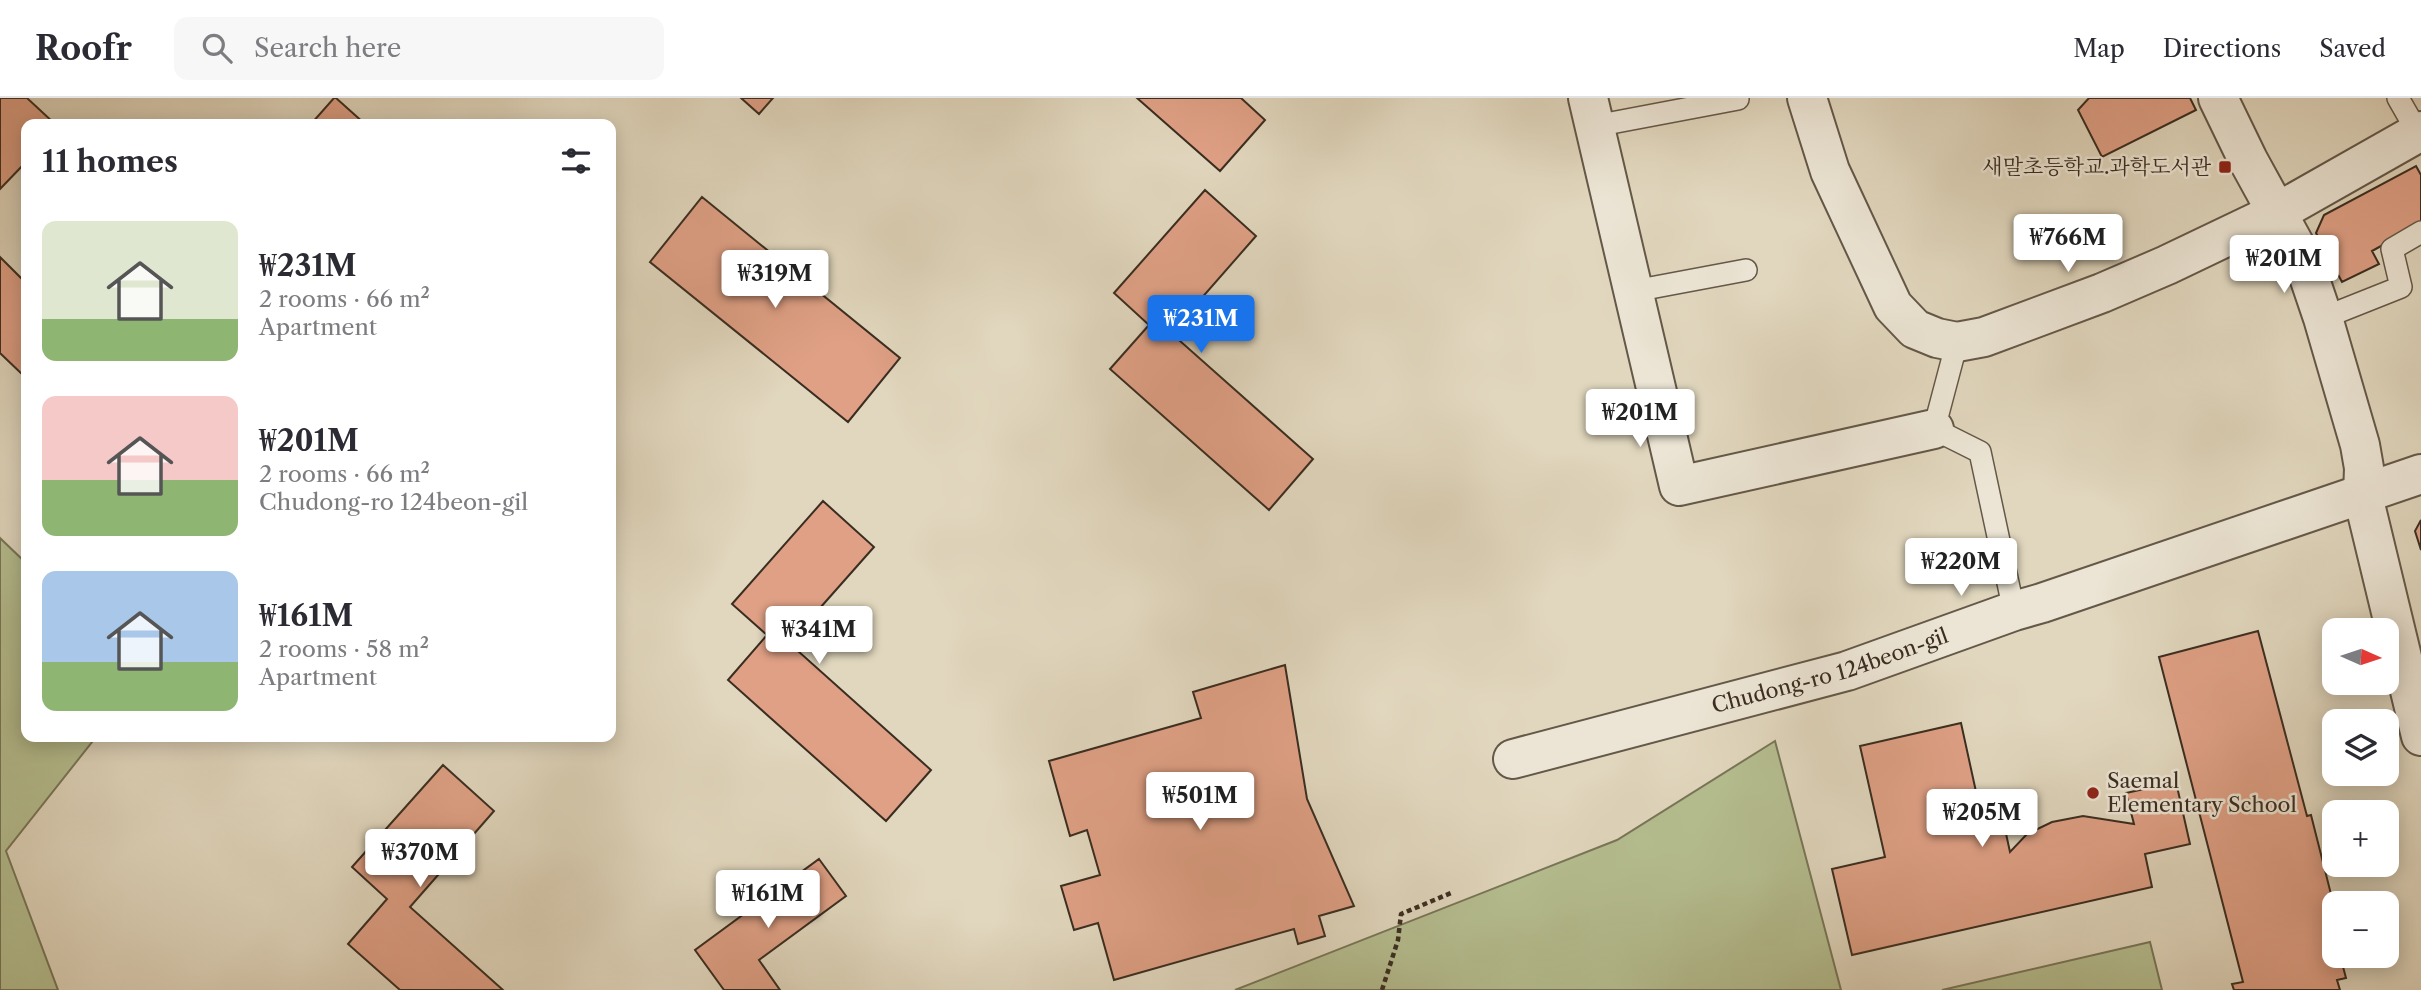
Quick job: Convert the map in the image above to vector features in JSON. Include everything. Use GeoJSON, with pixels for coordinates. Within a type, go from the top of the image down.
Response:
{"type":"FeatureCollection","features":[{"type":"Feature","properties":{"kind":"street"},"geometry":{"type":"LineString","coordinates":[[1807,98],[1830,171],[1893,306],[1915,329],[1957,342],[1984,337],[2102,293],[2278,212],[2420,132]]}},
{"type":"Feature","properties":{"kind":"street"},"geometry":{"type":"LineString","coordinates":[[2218,98],[2248,160],[2304,262],[2323,318],[2360,445],[2364,468],[2362,496],[2421,736]]}},
{"type":"Feature","properties":{"kind":"street"},"geometry":{"type":"LineString","coordinates":[[1592,112],[1679,486],[1934,429]]}},
{"type":"Feature","properties":{"kind":"street","name":"Chudong-ro 124beon-gil"},"geometry":{"type":"LineString","coordinates":[[1513,759],[1847,671],[2014,611],[2421,474]]}},
{"type":"Feature","properties":{"kind":"lane"},"geometry":{"type":"LineString","coordinates":[[2398,98],[2420,132]]}},
{"type":"Feature","properties":{"kind":"lane"},"geometry":{"type":"LineString","coordinates":[[1592,112],[1738,99]]}},
{"type":"Feature","properties":{"kind":"lane"},"geometry":{"type":"LineString","coordinates":[[2323,318],[2401,288],[2392,249],[2421,232]]}},
{"type":"Feature","properties":{"kind":"lane"},"geometry":{"type":"LineString","coordinates":[[1634,291],[1746,270]]}},
{"type":"Feature","properties":{"kind":"lane"},"geometry":{"type":"LineString","coordinates":[[1957,342],[1934,429],[1980,452],[2014,611]]}},
{"type":"Feature","properties":{"kind":"path"},"geometry":{"type":"LineString","coordinates":[[1382,990],[1398,940],[1401,914],[1451,893]]}},
{"type":"Feature","properties":{"kind":"green space"},"geometry":{"type":"Polygon","coordinates":[[[0,538],[21,558],[21,742],[92,742],[6,851],[58,990],[0,990],[0,538]]]}},
{"type":"Feature","properties":{"kind":"green space"},"geometry":{"type":"Polygon","coordinates":[[[1775,741],[1841,990],[1235,990],[1617,840],[1775,741]]]}},
{"type":"Feature","properties":{"kind":"green space"},"geometry":{"type":"Polygon","coordinates":[[[2150,942],[2162,990],[1942,990],[2150,942]]]}},
{"type":"Feature","properties":{"kind":"building"},"geometry":{"type":"Polygon","coordinates":[[[0,98],[27,98],[50,119],[21,119],[21,167],[0,189],[0,98]]]}},
{"type":"Feature","properties":{"kind":"building"},"geometry":{"type":"Polygon","coordinates":[[[336,98],[359,119],[315,119],[336,98]]]}},
{"type":"Feature","properties":{"kind":"building"},"geometry":{"type":"Polygon","coordinates":[[[741,98],[773,98],[759,114],[741,98]]]}},
{"type":"Feature","properties":{"kind":"building"},"geometry":{"type":"Polygon","coordinates":[[[1137,98],[1241,98],[1265,120],[1220,171],[1137,98]]]}},
{"type":"Feature","properties":{"kind":"building"},"geometry":{"type":"Polygon","coordinates":[[[2089,98],[2190,98],[2196,110],[2102,157],[2078,110],[2089,98]]]}},
{"type":"Feature","properties":{"kind":"building"},"geometry":{"type":"Polygon","coordinates":[[[2416,166],[2421,175],[2421,224],[2372,251],[2379,264],[2342,282],[2316,233],[2324,215],[2416,166]]]}},
{"type":"Feature","properties":{"kind":"building"},"geometry":{"type":"Polygon","coordinates":[[[1205,190],[1256,236],[1171,333],[1313,459],[1269,510],[1110,369],[1149,325],[1114,293],[1205,190]]]}},
{"type":"Feature","properties":{"kind":"building"},"geometry":{"type":"Polygon","coordinates":[[[702,197],[900,358],[848,422],[650,262],[702,197]]]}},
{"type":"Feature","properties":{"kind":"building"},"geometry":{"type":"Polygon","coordinates":[[[0,257],[21,278],[21,373],[0,353],[0,257]]]}},
{"type":"Feature","properties":{"kind":"building"},"geometry":{"type":"Polygon","coordinates":[[[823,501],[874,547],[789,643],[931,770],[886,821],[728,680],[767,635],[732,604],[823,501]]]}},
{"type":"Feature","properties":{"kind":"building"},"geometry":{"type":"Polygon","coordinates":[[[2421,520],[2421,550],[2415,531],[2421,520]]]}},
{"type":"Feature","properties":{"kind":"building"},"geometry":{"type":"Polygon","coordinates":[[[2258,631],[2307,816],[2311,815],[2322,859],[2322,877],[2327,877],[2330,891],[2322,891],[2322,968],[2343,968],[2346,978],[2337,980],[2340,990],[2234,990],[2232,984],[2243,982],[2159,657],[2258,631]]]}},
{"type":"Feature","properties":{"kind":"building"},"geometry":{"type":"Polygon","coordinates":[[[1285,665],[1307,799],[1354,906],[1319,916],[1325,936],[1298,944],[1294,929],[1114,980],[1098,923],[1074,930],[1061,886],[1100,875],[1087,830],[1070,836],[1049,761],[1201,718],[1193,692],[1285,665]]]}},
{"type":"Feature","properties":{"kind":"building"},"geometry":{"type":"Polygon","coordinates":[[[1961,723],[1980,810],[2000,806],[2010,852],[2027,834],[2052,822],[2083,816],[2134,824],[2126,793],[2176,782],[2190,844],[2145,854],[2152,887],[1852,955],[1832,869],[1885,857],[1860,746],[1961,723]]]}},
{"type":"Feature","properties":{"kind":"building"},"geometry":{"type":"Polygon","coordinates":[[[443,765],[494,811],[410,907],[503,990],[400,990],[348,944],[387,899],[352,867],[443,765]]]}},
{"type":"Feature","properties":{"kind":"building"},"geometry":{"type":"Polygon","coordinates":[[[819,859],[846,896],[759,960],[780,990],[724,990],[695,950],[819,859]]]}},
{"type":"Feature","properties":{"kind":"place","name":"새말초등학교.과학도서관"},"geometry":{"type":"Point","coordinates":[2225,167]}},
{"type":"Feature","properties":{"kind":"place","name":"Saemal Elementary School"},"geometry":{"type":"Point","coordinates":[2093,793]}}]}
